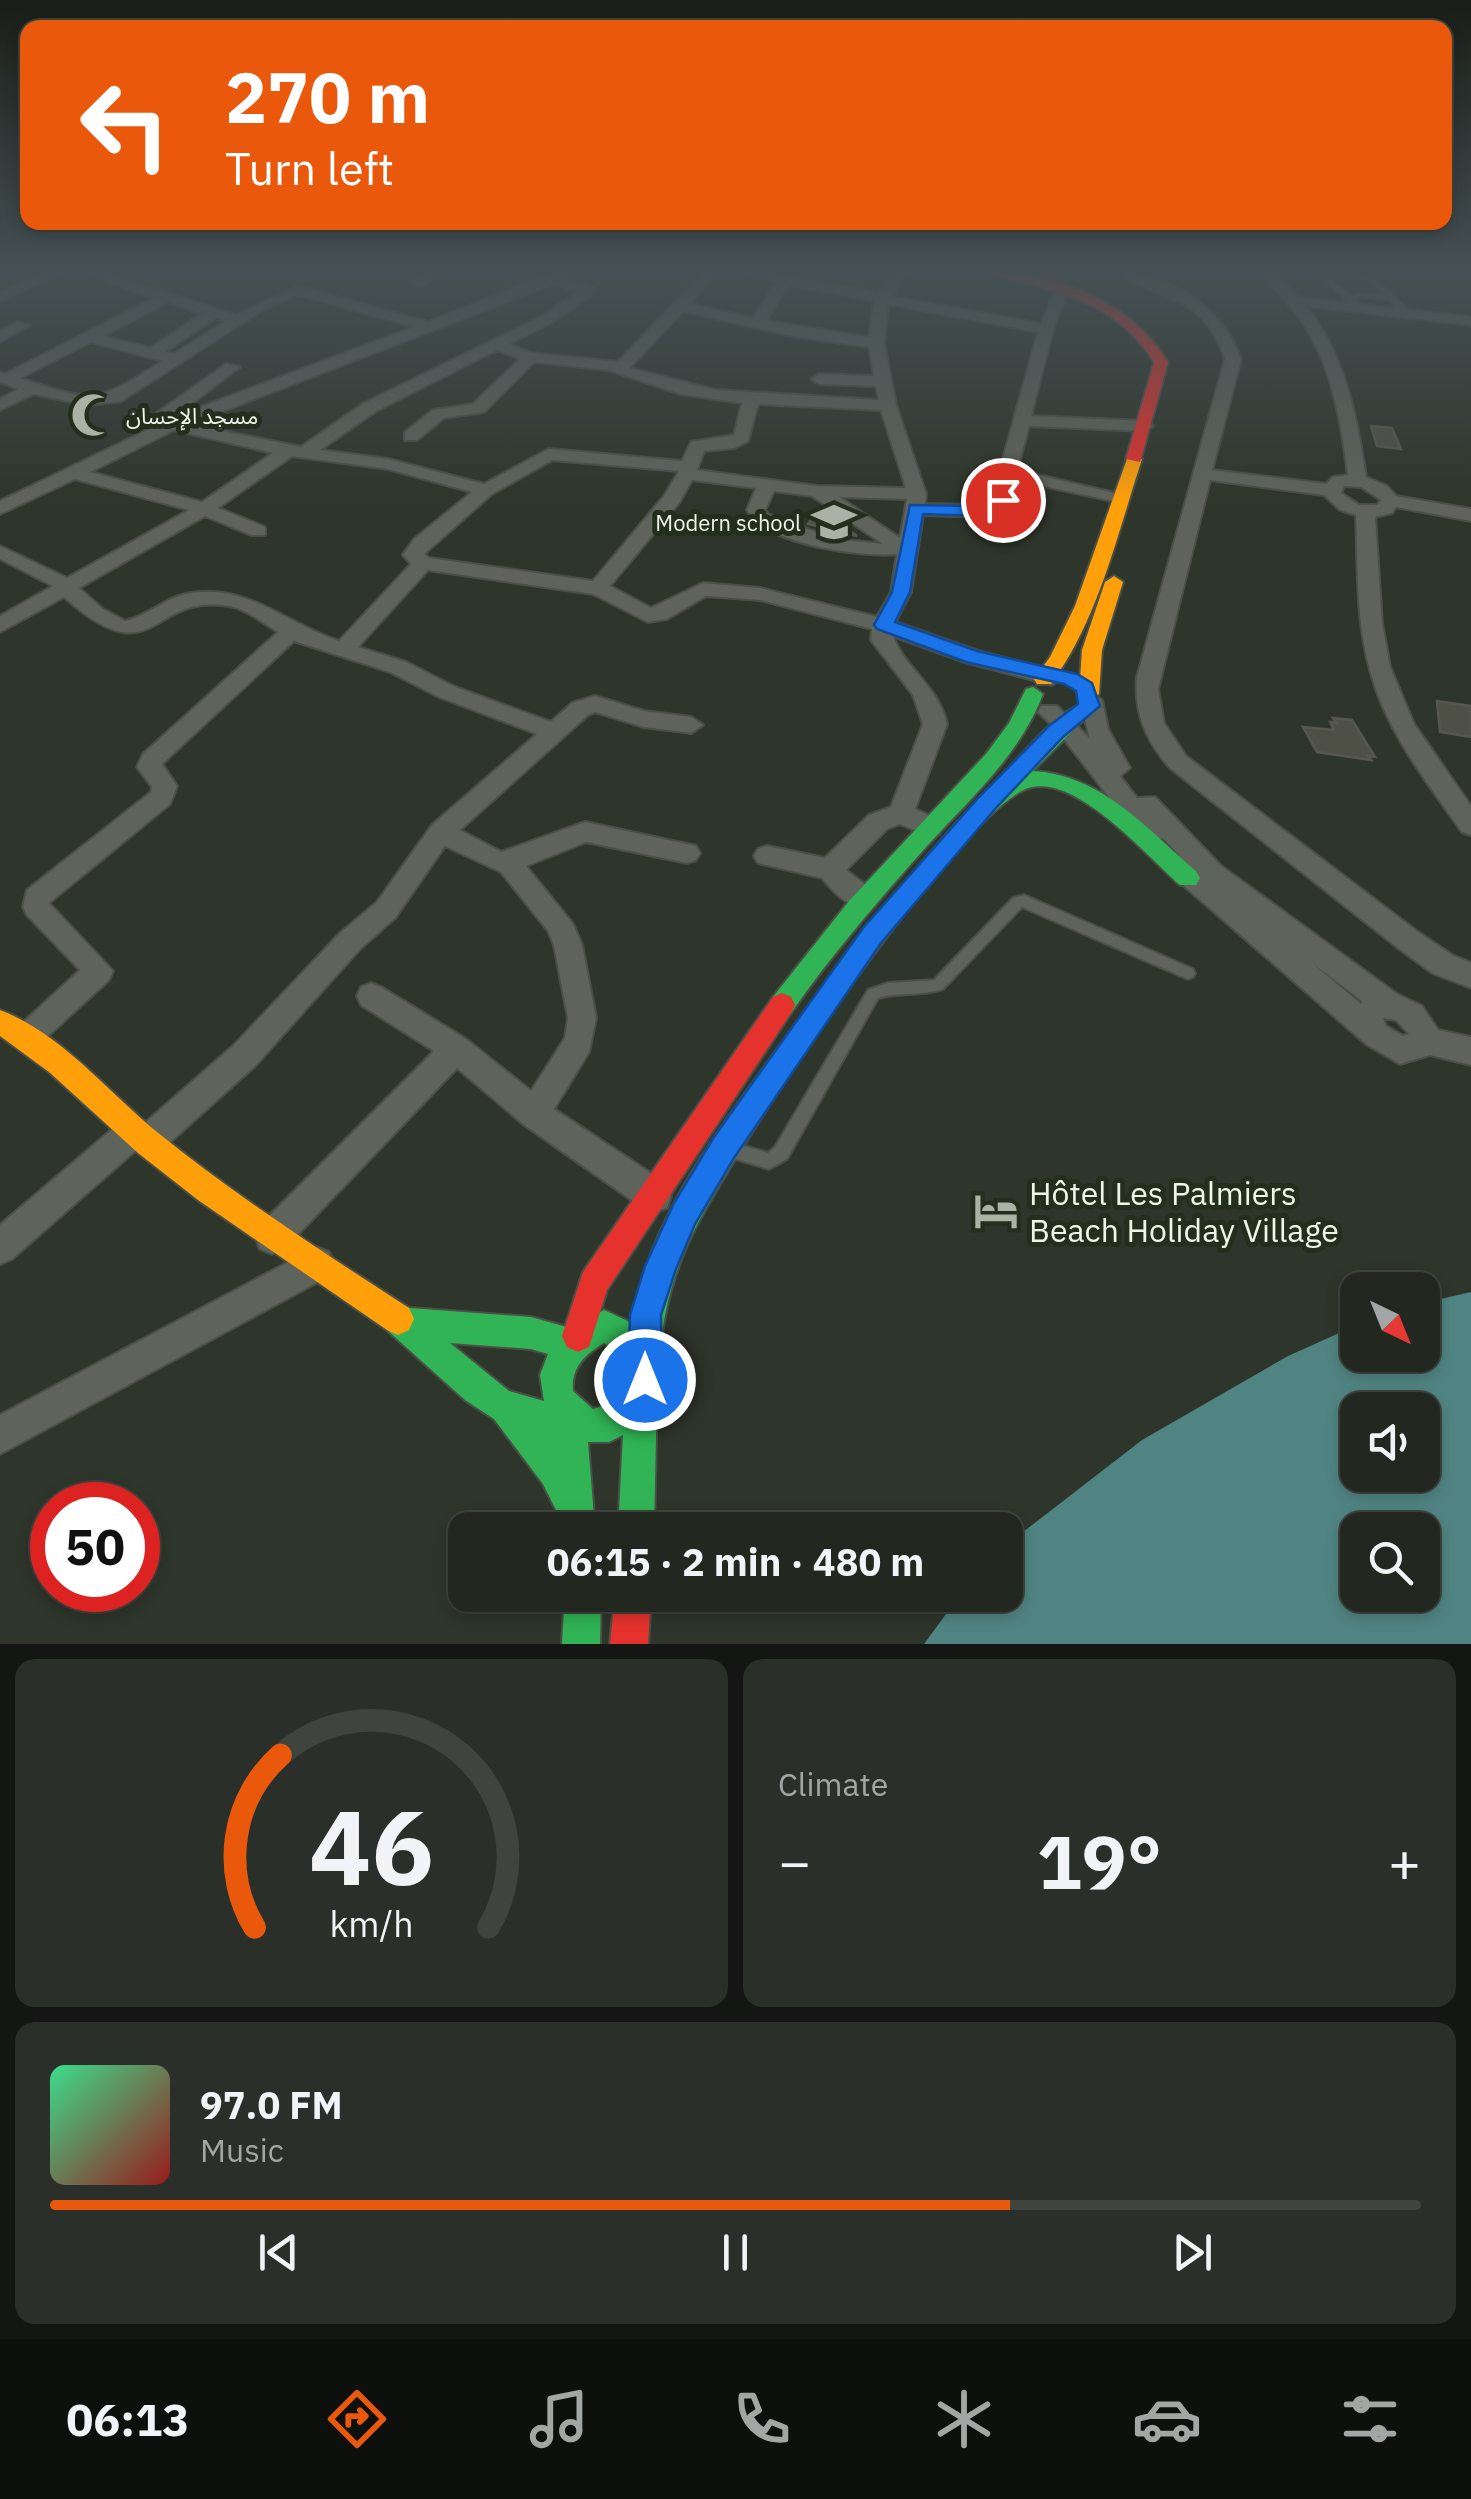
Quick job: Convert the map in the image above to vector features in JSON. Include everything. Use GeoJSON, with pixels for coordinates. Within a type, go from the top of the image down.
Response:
{"type":"FeatureCollection","features":[{"type":"Feature","properties":{"kind":"main road"},"geometry":{"type":"LineString","coordinates":[[1058,696],[1057,665],[1072,635],[1120,500],[1161,370],[1156,350]]}},
{"type":"Feature","properties":{"kind":"main road"},"geometry":{"type":"LineString","coordinates":[[637,1512],[646,1315],[661,1266],[685,1213],[724,1148],[872,936],[987,803],[1092,650],[1182,362],[1177,350]]}},
{"type":"Feature","properties":{"kind":"main road"},"geometry":{"type":"LineString","coordinates":[[575,1512],[569,1415],[556,1388],[556,1372],[574,1340],[594,1283],[804,973],[864,899],[1020,727],[1058,696]]}},
{"type":"Feature","properties":{"kind":"main road"},"geometry":{"type":"LineString","coordinates":[[987,803],[1033,779],[1070,785],[1095,798],[1188,878]]}},
{"type":"Feature","properties":{"kind":"main road"},"geometry":{"type":"LineString","coordinates":[[0,1022],[27,1037],[141,1136],[272,1237],[403,1323],[508,1412],[555,1472],[572,1512]]}},
{"type":"Feature","properties":{"kind":"main road"},"geometry":{"type":"LineString","coordinates":[[694,1132],[724,1148]]}},
{"type":"Feature","properties":{"kind":"main road"},"geometry":{"type":"LineString","coordinates":[[509,1332],[594,1283]]}},
{"type":"Feature","properties":{"kind":"main road"},"geometry":{"type":"LineString","coordinates":[[403,1323],[448,1332],[509,1332],[574,1340],[604,1326],[628,1334],[643,1357]]}},
{"type":"Feature","properties":{"kind":"main road"},"geometry":{"type":"LineString","coordinates":[[508,1412],[526,1420],[548,1421],[569,1415],[592,1427],[607,1426],[634,1407],[642,1392]]}},
{"type":"Feature","properties":{"kind":"main road"},"geometry":{"type":"LineString","coordinates":[[581,1644],[582,1612]]}},
{"type":"Feature","properties":{"kind":"main road"},"geometry":{"type":"LineString","coordinates":[[629,1644],[631,1612]]}},
{"type":"Feature","properties":{"kind":"street"},"geometry":{"type":"LineString","coordinates":[[3,378],[65,350]]}},
{"type":"Feature","properties":{"kind":"street"},"geometry":{"type":"LineString","coordinates":[[139,350],[179,360]]}},
{"type":"Feature","properties":{"kind":"street"},"geometry":{"type":"LineString","coordinates":[[152,353],[157,350]]}},
{"type":"Feature","properties":{"kind":"street"},"geometry":{"type":"LineString","coordinates":[[3,378],[33,388],[105,401],[195,350]]}},
{"type":"Feature","properties":{"kind":"street"},"geometry":{"type":"LineString","coordinates":[[0,508],[172,425],[366,350]]}},
{"type":"Feature","properties":{"kind":"street"},"geometry":{"type":"LineString","coordinates":[[0,625],[204,509],[370,406],[481,350]]}},
{"type":"Feature","properties":{"kind":"street"},"geometry":{"type":"LineString","coordinates":[[509,350],[530,357],[616,368],[665,387],[752,399],[888,405]]}},
{"type":"Feature","properties":{"kind":"street"},"geometry":{"type":"LineString","coordinates":[[616,368],[626,364],[639,350]]}},
{"type":"Feature","properties":{"kind":"street"},"geometry":{"type":"LineString","coordinates":[[877,350],[888,405],[916,502],[904,550],[901,592],[884,625],[882,640],[928,698],[935,724],[900,814]]}},
{"type":"Feature","properties":{"kind":"street"},"geometry":{"type":"LineString","coordinates":[[1040,350],[1003,500],[992,509],[816,491],[556,452],[486,490],[416,549],[414,557],[423,563],[598,588],[648,616],[660,614],[703,589],[760,594],[884,625],[972,657],[1058,696],[1092,718],[1107,752],[1185,847],[1231,888],[1388,1004],[1414,1017],[1424,1040]]}},
{"type":"Feature","properties":{"kind":"street"},"geometry":{"type":"LineString","coordinates":[[1231,350],[1231,376],[1148,677],[1148,714],[1158,738],[1178,762],[1408,940],[1442,964],[1471,976]]}},
{"type":"Feature","properties":{"kind":"street"},"geometry":{"type":"LineString","coordinates":[[1327,350],[1358,480]]}},
{"type":"Feature","properties":{"kind":"street"},"geometry":{"type":"LineString","coordinates":[[411,436],[439,414],[478,408],[530,357]]}},
{"type":"Feature","properties":{"kind":"street"},"geometry":{"type":"LineString","coordinates":[[232,367],[162,416],[172,425],[297,451],[392,465],[486,490]]}},
{"type":"Feature","properties":{"kind":"street"},"geometry":{"type":"LineString","coordinates":[[819,379],[883,381]]}},
{"type":"Feature","properties":{"kind":"street"},"geometry":{"type":"LineString","coordinates":[[0,405],[33,388]]}},
{"type":"Feature","properties":{"kind":"street"},"geometry":{"type":"LineString","coordinates":[[598,588],[672,499],[697,446],[734,443],[742,438],[744,417],[752,399]]}},
{"type":"Feature","properties":{"kind":"street"},"geometry":{"type":"LineString","coordinates":[[1020,420],[1145,426]]}},
{"type":"Feature","properties":{"kind":"street"},"geometry":{"type":"LineString","coordinates":[[74,472],[204,509],[258,531]]}},
{"type":"Feature","properties":{"kind":"street"},"geometry":{"type":"LineString","coordinates":[[1008,473],[1120,500]]}},
{"type":"Feature","properties":{"kind":"street"},"geometry":{"type":"LineString","coordinates":[[1203,474],[1330,490],[1339,502],[1365,512],[1385,509],[1390,500]]}},
{"type":"Feature","properties":{"kind":"street"},"geometry":{"type":"LineString","coordinates":[[1330,490],[1339,481],[1358,480],[1383,490],[1390,500],[1471,514]]}},
{"type":"Feature","properties":{"kind":"street"},"geometry":{"type":"LineString","coordinates":[[767,484],[756,510],[760,518],[855,549],[904,550]]}},
{"type":"Feature","properties":{"kind":"street"},"geometry":{"type":"LineString","coordinates":[[816,491],[904,550]]}},
{"type":"Feature","properties":{"kind":"street"},"geometry":{"type":"LineString","coordinates":[[1365,512],[1376,652],[1386,688],[1406,733],[1471,825]]}},
{"type":"Feature","properties":{"kind":"street"},"geometry":{"type":"LineString","coordinates":[[0,552],[68,586],[82,604],[124,629],[204,596],[250,603],[292,631],[554,732]]}},
{"type":"Feature","properties":{"kind":"street"},"geometry":{"type":"LineString","coordinates":[[344,649],[423,563]]}},
{"type":"Feature","properties":{"kind":"street"},"geometry":{"type":"LineString","coordinates":[[27,1037],[99,972],[36,907],[36,898],[160,797],[164,786],[149,767],[152,760],[292,631]]}},
{"type":"Feature","properties":{"kind":"street"},"geometry":{"type":"LineString","coordinates":[[1058,696],[1188,878],[1376,1036],[1400,1050],[1416,1049],[1424,1040]]}},
{"type":"Feature","properties":{"kind":"street"},"geometry":{"type":"LineString","coordinates":[[0,1247],[244,1055],[350,942],[386,910],[441,832],[590,704],[644,719],[691,724]]}},
{"type":"Feature","properties":{"kind":"street"},"geometry":{"type":"LineString","coordinates":[[830,870],[878,822],[900,814],[930,827]]}},
{"type":"Feature","properties":{"kind":"street"},"geometry":{"type":"LineString","coordinates":[[441,832],[488,860],[508,862],[585,832],[687,853]]}},
{"type":"Feature","properties":{"kind":"street"},"geometry":{"type":"LineString","coordinates":[[768,856],[830,870],[864,899]]}},
{"type":"Feature","properties":{"kind":"street"},"geometry":{"type":"LineString","coordinates":[[508,862],[559,924],[568,945],[582,1018],[579,1042],[534,1113]]}},
{"type":"Feature","properties":{"kind":"street"},"geometry":{"type":"LineString","coordinates":[[372,996],[456,1049],[534,1113],[655,1196]]}},
{"type":"Feature","properties":{"kind":"street"},"geometry":{"type":"LineString","coordinates":[[1376,1036],[1368,1020],[1370,1013],[1373,1008],[1388,1004]]}},
{"type":"Feature","properties":{"kind":"street"},"geometry":{"type":"LineString","coordinates":[[1424,1040],[1471,1051]]}},
{"type":"Feature","properties":{"kind":"street"},"geometry":{"type":"LineString","coordinates":[[272,1237],[456,1049]]}},
{"type":"Feature","properties":{"kind":"street"},"geometry":{"type":"LineString","coordinates":[[0,1435],[317,1264]]}},
{"type":"Feature","properties":{"kind":"lane"},"geometry":{"type":"LineString","coordinates":[[724,1148],[769,1160],[781,1153],[873,994],[885,988],[927,989],[938,985],[1018,902],[1024,901],[1188,973]]}},
{"type":"Feature","properties":{"kind":"water"},"geometry":{"type":"Polygon","coordinates":[[[1471,1292],[1471,1644],[924,1644],[948,1612],[1023,1612],[1023,1532],[1142,1440],[1288,1356],[1340,1333],[1340,1372],[1440,1372],[1440,1299],[1471,1292]]]}},
{"type":"Feature","properties":{"kind":"building"},"geometry":{"type":"Polygon","coordinates":[[[1371,426],[1392,428],[1401,449],[1377,446],[1371,426]]]}},
{"type":"Feature","properties":{"kind":"building"},"geometry":{"type":"Polygon","coordinates":[[[817,510],[825,512],[857,536],[808,524],[817,510]]]}},
{"type":"Feature","properties":{"kind":"building"},"geometry":{"type":"Polygon","coordinates":[[[1437,701],[1471,706],[1471,737],[1440,732],[1437,701]]]}},
{"type":"Feature","properties":{"kind":"building"},"geometry":{"type":"Polygon","coordinates":[[[1333,718],[1352,720],[1375,757],[1368,756],[1371,760],[1317,752],[1303,727],[1334,730],[1330,722],[1336,723],[1333,718]]]}},
{"type":"Feature","properties":{"kind":"traffic: fast"},"geometry":{"type":"LineString","coordinates":[[782,1005],[858,908],[994,759],[1017,728],[1033,694]]}},
{"type":"Feature","properties":{"kind":"traffic: fast"},"geometry":{"type":"LineString","coordinates":[[643,1357],[659,1277],[674,1239],[691,1203],[734,1134],[895,907],[970,822],[1077,714]]}},
{"type":"Feature","properties":{"kind":"traffic: fast"},"geometry":{"type":"LineString","coordinates":[[1004,793],[1032,779],[1075,787],[1116,814],[1188,878]]}},
{"type":"Feature","properties":{"kind":"traffic: fast"},"geometry":{"type":"LineString","coordinates":[[398,1319],[497,1403],[520,1414],[543,1418],[569,1415],[576,1512]]}},
{"type":"Feature","properties":{"kind":"traffic: fast"},"geometry":{"type":"LineString","coordinates":[[407,1324],[531,1333],[569,1344]]}},
{"type":"Feature","properties":{"kind":"traffic: fast"},"geometry":{"type":"LineString","coordinates":[[604,1326],[630,1338],[643,1356],[645,1377],[638,1398],[626,1414],[609,1425],[590,1426],[571,1415],[561,1402],[556,1375],[568,1352],[604,1326]]}},
{"type":"Feature","properties":{"kind":"traffic: fast"},"geometry":{"type":"LineString","coordinates":[[637,1512],[642,1392]]}},
{"type":"Feature","properties":{"kind":"traffic: fast"},"geometry":{"type":"LineString","coordinates":[[508,1412],[555,1472],[571,1502]]}},
{"type":"Feature","properties":{"kind":"traffic: fast"},"geometry":{"type":"LineString","coordinates":[[581,1644],[582,1612]]}},
{"type":"Feature","properties":{"kind":"traffic: slow"},"geometry":{"type":"LineString","coordinates":[[1044,679],[1072,635],[1084,606],[1134,459]]}},
{"type":"Feature","properties":{"kind":"traffic: slow"},"geometry":{"type":"LineString","coordinates":[[1089,694],[1092,650],[1114,582]]}},
{"type":"Feature","properties":{"kind":"traffic: slow"},"geometry":{"type":"LineString","coordinates":[[0,1022],[59,1063],[148,1143],[208,1190],[398,1319]]}},
{"type":"Feature","properties":{"kind":"traffic: jam"},"geometry":{"type":"LineString","coordinates":[[1134,459],[1161,362],[1153,350]]}},
{"type":"Feature","properties":{"kind":"traffic: jam"},"geometry":{"type":"LineString","coordinates":[[578,1336],[594,1283],[782,1005]]}},
{"type":"Feature","properties":{"kind":"traffic: jam"},"geometry":{"type":"LineString","coordinates":[[629,1644],[632,1612]]}},
{"type":"Feature","properties":{"kind":"place","name":"مسجد الإحسان"},"geometry":{"type":"Point","coordinates":[93,415]}},
{"type":"Feature","properties":{"kind":"place","name":"Modern school"},"geometry":{"type":"Point","coordinates":[834,522]}},
{"type":"Feature","properties":{"kind":"place","name":"Hôtel Les Palmiers Beach Holiday Village"},"geometry":{"type":"Point","coordinates":[996,1211]}},
{"type":"Feature","properties":{"kind":"route"},"geometry":{"type":"LineString","coordinates":[[645,1380],[646,1315],[661,1266],[685,1213],[724,1148],[872,936],[987,803],[1056,731],[1089,706],[1090,694],[1078,682],[972,657],[884,625],[901,592],[916,509],[983,511],[1003,500]]}}]}
